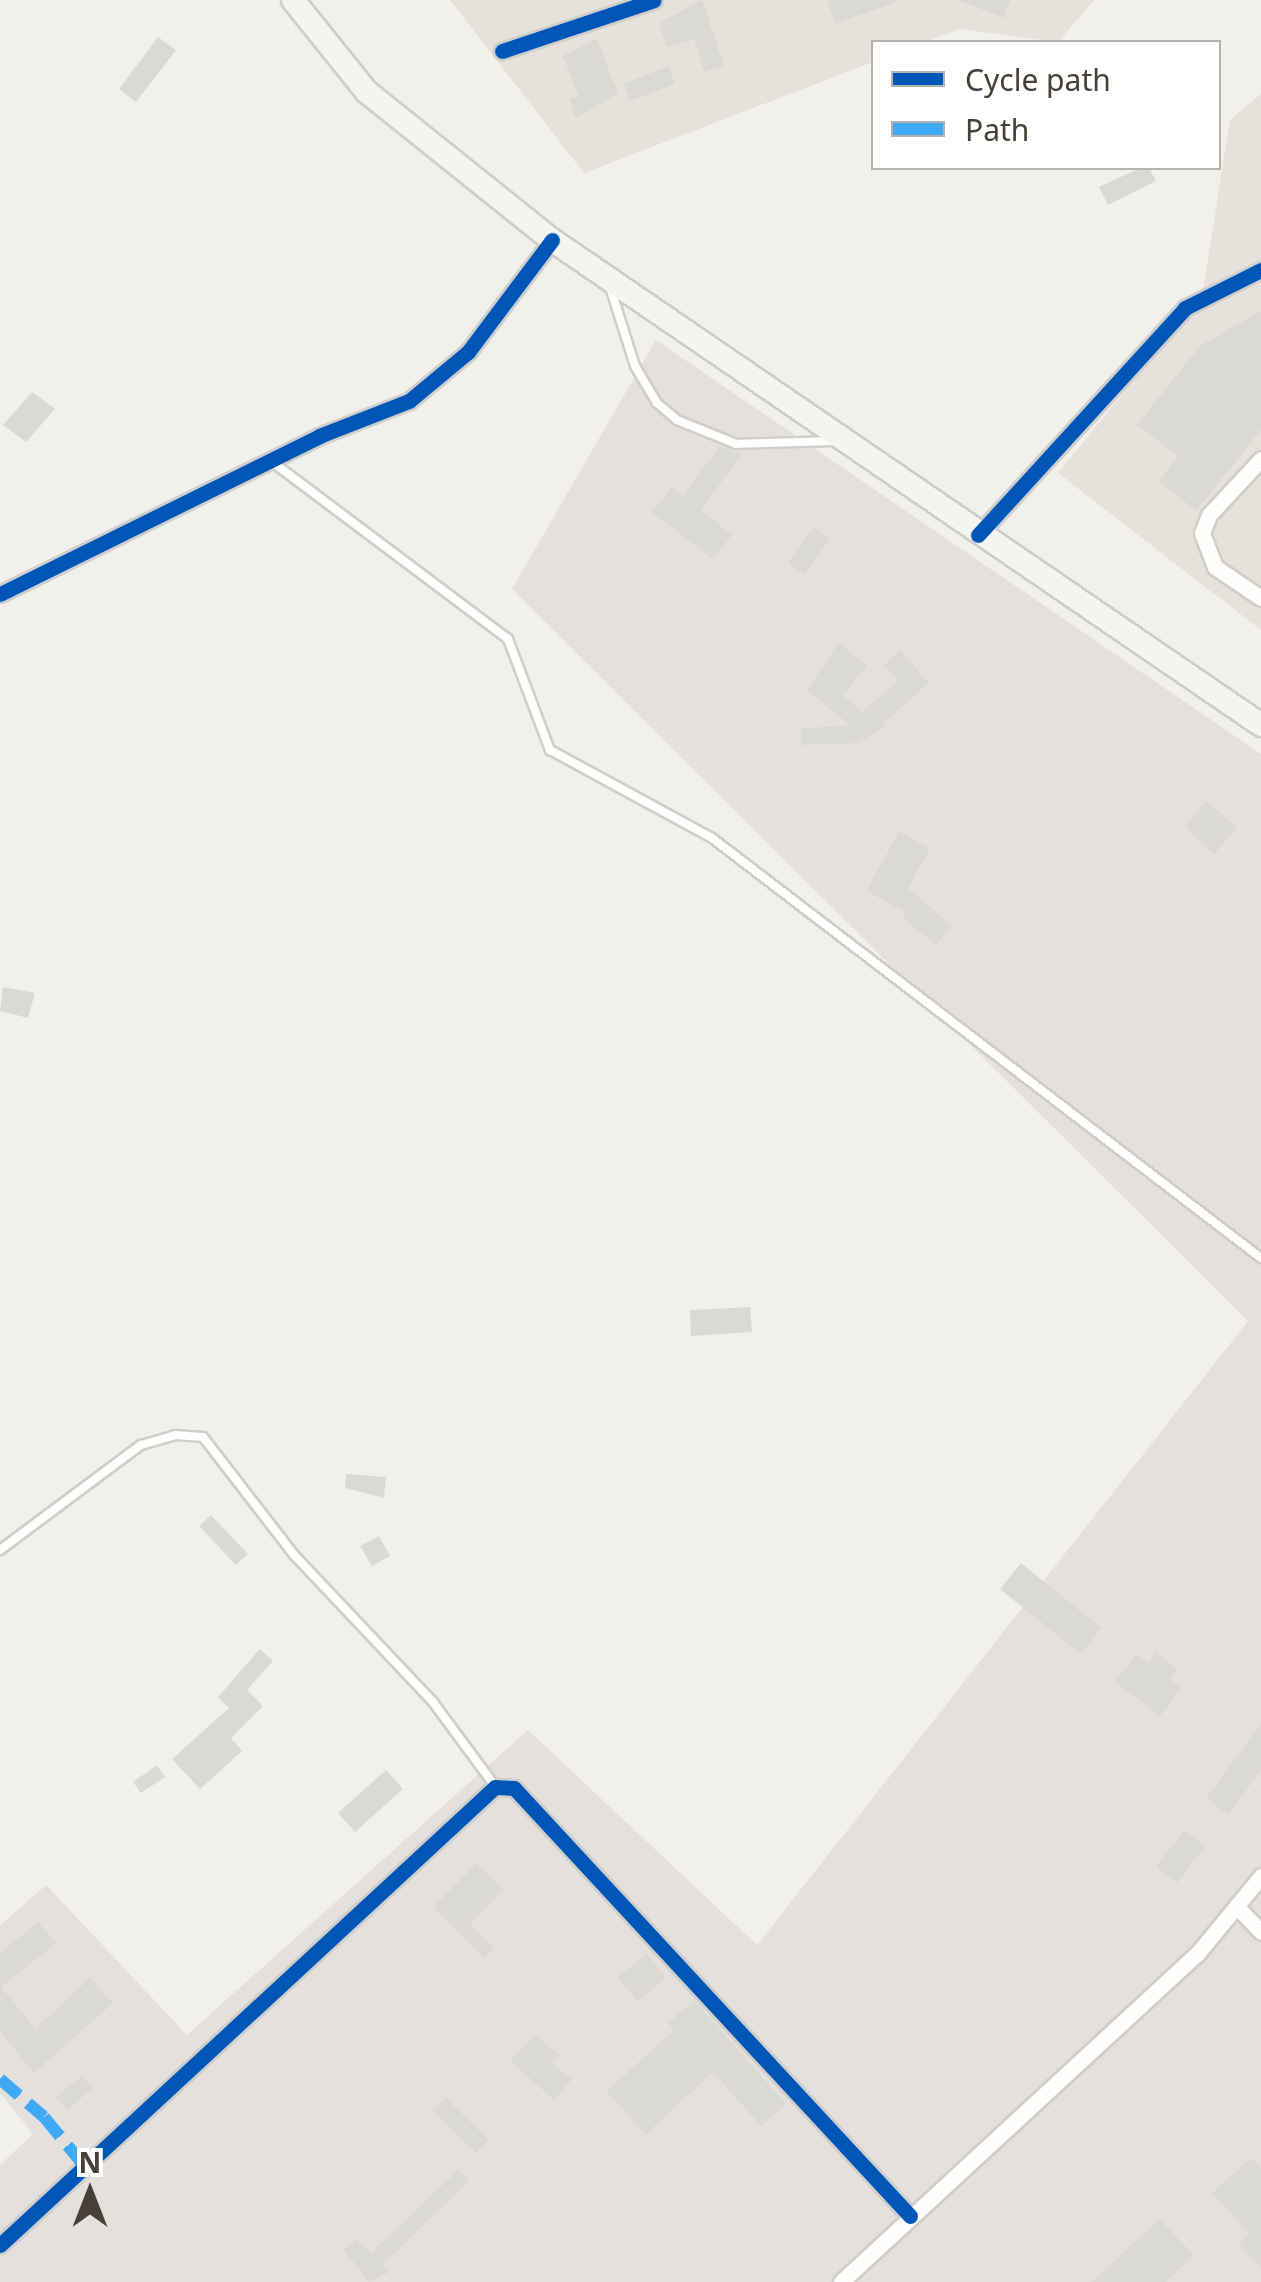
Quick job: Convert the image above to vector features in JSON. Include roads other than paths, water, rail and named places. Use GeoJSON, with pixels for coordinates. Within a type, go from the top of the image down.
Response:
{"type":"FeatureCollection","features":[{"type":"Feature","properties":{"kind":"main road"},"geometry":{"type":"LineString","coordinates":[[293,0],[367,92],[552,240],[1261,725]]}},
{"type":"Feature","properties":{"kind":"street"},"geometry":{"type":"LineString","coordinates":[[502,51],[654,0]]}},
{"type":"Feature","properties":{"kind":"street"},"geometry":{"type":"LineString","coordinates":[[0,594],[270,460],[429,388],[468,352],[552,240]]}},
{"type":"Feature","properties":{"kind":"street"},"geometry":{"type":"LineString","coordinates":[[978,534],[1185,308],[1261,270]]}},
{"type":"Feature","properties":{"kind":"street"},"geometry":{"type":"LineString","coordinates":[[1261,458],[1209,515],[1202,533],[1215,566],[1261,598]]}},
{"type":"Feature","properties":{"kind":"street"},"geometry":{"type":"LineString","coordinates":[[0,2245],[495,1786],[514,1788],[910,2216]]}},
{"type":"Feature","properties":{"kind":"street"},"geometry":{"type":"LineString","coordinates":[[841,2282],[1238,1908],[1261,1876]]}},
{"type":"Feature","properties":{"kind":"street"},"geometry":{"type":"LineString","coordinates":[[1238,1908],[1261,1932]]}},
{"type":"Feature","properties":{"kind":"lane"},"geometry":{"type":"LineString","coordinates":[[609,280],[634,366],[657,404],[677,420],[736,444],[842,440]]}},
{"type":"Feature","properties":{"kind":"lane"},"geometry":{"type":"LineString","coordinates":[[270,460],[508,639],[550,750],[712,838],[1261,1258]]}},
{"type":"Feature","properties":{"kind":"lane"},"geometry":{"type":"LineString","coordinates":[[0,1550],[141,1445],[175,1435],[203,1437],[294,1556],[433,1702],[495,1786]]}}]}
